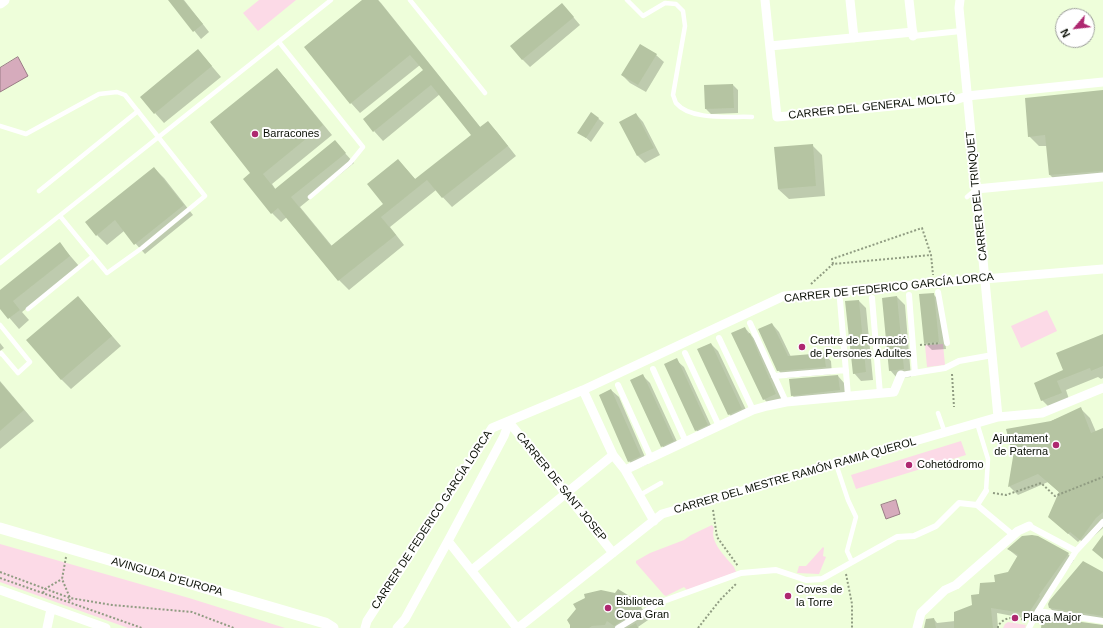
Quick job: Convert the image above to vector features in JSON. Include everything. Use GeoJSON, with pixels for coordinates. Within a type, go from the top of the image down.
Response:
{"type":"FeatureCollection","features":[{"type":"Feature","properties":{"kind":"street"},"geometry":{"type":"LineString","coordinates":[[0,3],[4,0]]}},
{"type":"Feature","properties":{"kind":"street"},"geometry":{"type":"LineString","coordinates":[[765,0],[770,46],[854,38],[961,31]]}},
{"type":"Feature","properties":{"kind":"street"},"geometry":{"type":"LineString","coordinates":[[850,0],[854,38]]}},
{"type":"Feature","properties":{"kind":"street"},"geometry":{"type":"LineString","coordinates":[[909,0],[913,34]]}},
{"type":"Feature","properties":{"kind":"street","name":"CARRER DEL TRINQUET"},"geometry":{"type":"LineString","coordinates":[[960,0],[959,8],[961,31],[998,417]]}},
{"type":"Feature","properties":{"kind":"street","name":"CARRER DEL GENERAL MOLTÓ"},"geometry":{"type":"LineString","coordinates":[[770,46],[777,117],[955,100],[967,96],[1103,82]]}},
{"type":"Feature","properties":{"kind":"street"},"geometry":{"type":"LineString","coordinates":[[976,190],[1103,177]]}},
{"type":"Feature","properties":{"kind":"street","name":"CARRER DE FEDERICO GARCÍA LORCA"},"geometry":{"type":"LineString","coordinates":[[364,628],[367,621],[492,428],[583,390],[784,296],[1103,269]]}},
{"type":"Feature","properties":{"kind":"street"},"geometry":{"type":"LineString","coordinates":[[938,292],[947,343]]}},
{"type":"Feature","properties":{"kind":"street"},"geometry":{"type":"LineString","coordinates":[[909,295],[915,373]]}},
{"type":"Feature","properties":{"kind":"street"},"geometry":{"type":"LineString","coordinates":[[872,298],[880,394]]}},
{"type":"Feature","properties":{"kind":"street"},"geometry":{"type":"LineString","coordinates":[[840,300],[848,396]]}},
{"type":"Feature","properties":{"kind":"street"},"geometry":{"type":"LineString","coordinates":[[750,323],[786,402]]}},
{"type":"Feature","properties":{"kind":"street"},"geometry":{"type":"LineString","coordinates":[[719,338],[753,410]]}},
{"type":"Feature","properties":{"kind":"street"},"geometry":{"type":"LineString","coordinates":[[685,353],[719,426]]}},
{"type":"Feature","properties":{"kind":"street"},"geometry":{"type":"LineString","coordinates":[[625,470],[753,410],[786,402],[894,392],[901,375],[945,368],[959,361],[987,356]]}},
{"type":"Feature","properties":{"kind":"street"},"geometry":{"type":"LineString","coordinates":[[653,368],[686,442]]}},
{"type":"Feature","properties":{"kind":"street"},"geometry":{"type":"LineString","coordinates":[[774,376],[846,370]]}},
{"type":"Feature","properties":{"kind":"street"},"geometry":{"type":"LineString","coordinates":[[618,384],[651,458]]}},
{"type":"Feature","properties":{"kind":"street","name":"CARRER DEL MESTRE RAMÓN RAMIA QUEROL"},"geometry":{"type":"LineString","coordinates":[[518,628],[662,514],[998,417],[1042,413],[1103,388]]}},
{"type":"Feature","properties":{"kind":"street"},"geometry":{"type":"LineString","coordinates":[[583,390],[613,455],[625,470],[654,521]]}},
{"type":"Feature","properties":{"kind":"street","name":"CARRER DE FEDERICO GARCÍA LORCA"},"geometry":{"type":"LineString","coordinates":[[397,628],[405,619],[448,541],[504,436],[509,422]]}},
{"type":"Feature","properties":{"kind":"street","name":"CARRER DE SANT JOSEP"},"geometry":{"type":"LineString","coordinates":[[509,422],[613,553]]}},
{"type":"Feature","properties":{"kind":"street"},"geometry":{"type":"LineString","coordinates":[[472,570],[613,455]]}},
{"type":"Feature","properties":{"kind":"street"},"geometry":{"type":"LineString","coordinates":[[977,505],[986,491]]}},
{"type":"Feature","properties":{"kind":"street"},"geometry":{"type":"LineString","coordinates":[[618,628],[660,602],[741,573],[776,570],[806,580],[822,579],[897,537],[914,536],[936,526],[959,503],[977,505],[1013,535]]}},
{"type":"Feature","properties":{"kind":"street"},"geometry":{"type":"LineString","coordinates":[[1029,628],[1076,552],[1103,522]]}},
{"type":"Feature","properties":{"kind":"street"},"geometry":{"type":"LineString","coordinates":[[917,628],[921,613],[935,599],[945,590],[956,585],[1018,531],[1029,526],[1076,552]]}},
{"type":"Feature","properties":{"kind":"street","name":"AVINGUDA D'EUROPA"},"geometry":{"type":"LineString","coordinates":[[0,528],[324,623],[333,628]]}},
{"type":"Feature","properties":{"kind":"street","name":"AVINGUDA D'EUROPA"},"geometry":{"type":"LineString","coordinates":[[0,535],[322,628]]}},
{"type":"Feature","properties":{"kind":"street"},"geometry":{"type":"LineString","coordinates":[[448,541],[518,628]]}},
{"type":"Feature","properties":{"kind":"street"},"geometry":{"type":"LineString","coordinates":[[0,590],[106,628]]}},
{"type":"Feature","properties":{"kind":"street"},"geometry":{"type":"LineString","coordinates":[[47,628],[51,609]]}},
{"type":"Feature","properties":{"kind":"street"},"geometry":{"type":"LineString","coordinates":[[1035,617],[1103,620]]}},
{"type":"Feature","properties":{"kind":"lane"},"geometry":{"type":"LineString","coordinates":[[0,263],[331,0]]}},
{"type":"Feature","properties":{"kind":"lane"},"geometry":{"type":"LineString","coordinates":[[410,0],[484,93]]}},
{"type":"Feature","properties":{"kind":"lane"},"geometry":{"type":"LineString","coordinates":[[627,0],[643,16],[665,4],[676,4],[683,11],[685,26],[673,95],[676,103],[687,111],[701,116],[752,116]]}},
{"type":"Feature","properties":{"kind":"lane"},"geometry":{"type":"LineString","coordinates":[[279,42],[363,147],[350,163],[310,197]]}},
{"type":"Feature","properties":{"kind":"lane"},"geometry":{"type":"LineString","coordinates":[[0,126],[26,134],[99,94],[117,92],[125,95],[205,196],[142,248],[107,273],[60,216]]}},
{"type":"Feature","properties":{"kind":"lane"},"geometry":{"type":"LineString","coordinates":[[39,191],[138,111]]}},
{"type":"Feature","properties":{"kind":"lane"},"geometry":{"type":"LineString","coordinates":[[967,197],[976,190]]}},
{"type":"Feature","properties":{"kind":"lane"},"geometry":{"type":"LineString","coordinates":[[28,309],[93,256]]}},
{"type":"Feature","properties":{"kind":"lane"},"geometry":{"type":"LineString","coordinates":[[0,326],[30,362],[18,372],[1,353],[0,354]]}},
{"type":"Feature","properties":{"kind":"lane"},"geometry":{"type":"LineString","coordinates":[[938,413],[945,433]]}},
{"type":"Feature","properties":{"kind":"lane"},"geometry":{"type":"LineString","coordinates":[[977,423],[988,459],[986,491]]}},
{"type":"Feature","properties":{"kind":"lane"},"geometry":{"type":"LineString","coordinates":[[836,464],[848,500],[856,517],[847,551],[852,562]]}},
{"type":"Feature","properties":{"kind":"lane"},"geometry":{"type":"LineString","coordinates":[[640,495],[661,483]]}},
{"type":"Feature","properties":{"kind":"path"},"geometry":{"type":"LineString","coordinates":[[833,264],[832,259],[922,228],[931,255],[933,275]]}},
{"type":"Feature","properties":{"kind":"path"},"geometry":{"type":"LineString","coordinates":[[809,286],[833,264],[931,255]]}},
{"type":"Feature","properties":{"kind":"path"},"geometry":{"type":"LineString","coordinates":[[913,345],[947,343]]}},
{"type":"Feature","properties":{"kind":"path"},"geometry":{"type":"LineString","coordinates":[[951,365],[954,407]]}},
{"type":"Feature","properties":{"kind":"path"},"geometry":{"type":"LineString","coordinates":[[986,491],[1006,495],[1040,483],[1055,496],[1103,477]]}},
{"type":"Feature","properties":{"kind":"path"},"geometry":{"type":"LineString","coordinates":[[698,628],[720,600],[742,578],[738,566],[717,537],[713,506]]}},
{"type":"Feature","properties":{"kind":"path"},"geometry":{"type":"LineString","coordinates":[[67,554],[62,579],[70,598]]}},
{"type":"Feature","properties":{"kind":"path"},"geometry":{"type":"LineString","coordinates":[[844,566],[852,604],[852,628]]}},
{"type":"Feature","properties":{"kind":"path"},"geometry":{"type":"LineString","coordinates":[[0,572],[70,598],[112,605],[192,612],[234,628]]}},
{"type":"Feature","properties":{"kind":"path"},"geometry":{"type":"LineString","coordinates":[[0,578],[142,628]]}},
{"type":"Feature","properties":{"kind":"path"},"geometry":{"type":"LineString","coordinates":[[39,604],[45,589],[62,579]]}},
{"type":"Feature","properties":{"kind":"path"},"geometry":{"type":"LineString","coordinates":[[998,628],[1002,621],[1007,618],[1022,619],[1035,617]]}},
{"type":"Feature","properties":{"kind":"shaded area"},"geometry":{"type":"Polygon","coordinates":[[[259,0],[296,0],[258,31],[243,13],[259,0]]]}},
{"type":"Feature","properties":{"kind":"shaded area"},"geometry":{"type":"Polygon","coordinates":[[[18,57],[28,76],[0,92],[0,68],[18,57]]]}},
{"type":"Feature","properties":{"kind":"shaded area"},"geometry":{"type":"Polygon","coordinates":[[[1047,310],[1057,331],[1021,348],[1011,326],[1047,310]]]}},
{"type":"Feature","properties":{"kind":"shaded area"},"geometry":{"type":"Polygon","coordinates":[[[943,344],[945,365],[927,367],[925,345],[943,344]]]}},
{"type":"Feature","properties":{"kind":"shaded area","name":"Cohetódromo"},"geometry":{"type":"Polygon","coordinates":[[[961,441],[966,455],[856,489],[851,475],[961,441]]]}},
{"type":"Feature","properties":{"kind":"shaded area"},"geometry":{"type":"Polygon","coordinates":[[[896,500],[900,514],[886,519],[881,505],[896,500]]]}},
{"type":"Feature","properties":{"kind":"shaded area"},"geometry":{"type":"Polygon","coordinates":[[[712,525],[714,528],[713,533],[716,544],[734,567],[736,572],[687,590],[684,587],[666,596],[636,563],[636,561],[650,553],[684,540],[712,525]]]}},
{"type":"Feature","properties":{"kind":"shaded area"},"geometry":{"type":"Polygon","coordinates":[[[0,544],[189,598],[285,628],[128,628],[0,582],[0,544]]]}},
{"type":"Feature","properties":{"kind":"shaded area"},"geometry":{"type":"Polygon","coordinates":[[[823,547],[823,556],[826,557],[819,574],[797,573],[799,566],[806,566],[823,547]]]}},
{"type":"Feature","properties":{"kind":"shaded area"},"geometry":{"type":"Polygon","coordinates":[[[1008,622],[1026,625],[1025,628],[1003,628],[1008,622]]]}},
{"type":"Feature","properties":{"kind":"building"},"geometry":{"type":"Polygon","coordinates":[[[168,0],[183,0],[203,24],[193,32],[168,0]]]}},
{"type":"Feature","properties":{"kind":"building"},"geometry":{"type":"Polygon","coordinates":[[[362,0],[378,0],[480,127],[488,121],[508,146],[442,198],[427,180],[381,217],[396,235],[338,281],[278,208],[271,214],[243,179],[250,173],[210,122],[277,68],[323,125],[263,174],[275,189],[335,140],[346,153],[291,197],[331,246],[383,204],[367,184],[398,159],[415,179],[471,135],[431,85],[373,132],[363,119],[423,70],[410,55],[350,104],[304,47],[362,0]]]}},
{"type":"Feature","properties":{"kind":"building"},"geometry":{"type":"Polygon","coordinates":[[[562,3],[574,17],[522,60],[510,46],[562,3]]]}},
{"type":"Feature","properties":{"kind":"building"},"geometry":{"type":"Polygon","coordinates":[[[640,44],[657,54],[638,85],[621,75],[640,44]]]}},
{"type":"Feature","properties":{"kind":"building"},"geometry":{"type":"Polygon","coordinates":[[[198,49],[212,66],[154,114],[140,97],[198,49]]]}},
{"type":"Feature","properties":{"kind":"building"},"geometry":{"type":"Polygon","coordinates":[[[733,84],[734,108],[705,109],[704,85],[733,84]]]}},
{"type":"Feature","properties":{"kind":"building"},"geometry":{"type":"Polygon","coordinates":[[[1103,90],[1103,171],[1049,175],[1045,135],[1028,137],[1025,98],[1103,90]]]}},
{"type":"Feature","properties":{"kind":"building"},"geometry":{"type":"Polygon","coordinates":[[[591,112],[599,118],[586,138],[577,133],[591,112]]]}},
{"type":"Feature","properties":{"kind":"building"},"geometry":{"type":"Polygon","coordinates":[[[636,113],[654,148],[637,156],[619,122],[636,113]]]}},
{"type":"Feature","properties":{"kind":"building"},"geometry":{"type":"Polygon","coordinates":[[[813,144],[816,186],[778,189],[774,147],[813,144]]]}},
{"type":"Feature","properties":{"kind":"building"},"geometry":{"type":"Polygon","coordinates":[[[154,167],[184,205],[134,245],[115,220],[96,236],[85,222],[154,167]]]}},
{"type":"Feature","properties":{"kind":"building"},"geometry":{"type":"Polygon","coordinates":[[[60,242],[70,256],[13,301],[20,310],[8,319],[0,309],[0,290],[60,242]]]}},
{"type":"Feature","properties":{"kind":"building"},"geometry":{"type":"Polygon","coordinates":[[[934,293],[939,342],[924,343],[919,294],[934,293]]]}},
{"type":"Feature","properties":{"kind":"building"},"geometry":{"type":"Polygon","coordinates":[[[78,296],[112,336],[61,380],[26,340],[78,296]]]}},
{"type":"Feature","properties":{"kind":"building"},"geometry":{"type":"Polygon","coordinates":[[[897,296],[904,369],[889,371],[882,298],[897,296]]]}},
{"type":"Feature","properties":{"kind":"building"},"geometry":{"type":"Polygon","coordinates":[[[859,300],[866,372],[853,374],[845,301],[859,300]]]}},
{"type":"Feature","properties":{"kind":"building"},"geometry":{"type":"Polygon","coordinates":[[[772,323],[788,356],[824,353],[826,367],[777,371],[758,329],[772,323]]]}},
{"type":"Feature","properties":{"kind":"building"},"geometry":{"type":"Polygon","coordinates":[[[745,327],[748,334],[750,333],[776,394],[763,400],[731,333],[745,327]]]}},
{"type":"Feature","properties":{"kind":"building"},"geometry":{"type":"Polygon","coordinates":[[[1103,334],[1103,366],[1091,371],[1090,368],[1057,381],[1062,393],[1041,401],[1034,383],[1063,370],[1056,353],[1103,334]]]}},
{"type":"Feature","properties":{"kind":"building"},"geometry":{"type":"Polygon","coordinates":[[[711,343],[742,409],[728,415],[697,349],[711,343]]]}},
{"type":"Feature","properties":{"kind":"building"},"geometry":{"type":"Polygon","coordinates":[[[677,358],[708,425],[695,431],[664,364],[677,358]]]}},
{"type":"Feature","properties":{"kind":"building"},"geometry":{"type":"Polygon","coordinates":[[[643,374],[674,441],[661,447],[630,380],[643,374]]]}},
{"type":"Feature","properties":{"kind":"building"},"geometry":{"type":"Polygon","coordinates":[[[838,375],[840,390],[791,396],[789,379],[838,375]]]}},
{"type":"Feature","properties":{"kind":"building"},"geometry":{"type":"Polygon","coordinates":[[[0,382],[24,410],[0,431],[0,382]]]}},
{"type":"Feature","properties":{"kind":"building"},"geometry":{"type":"Polygon","coordinates":[[[611,389],[641,456],[628,462],[599,395],[611,389]]]}},
{"type":"Feature","properties":{"kind":"building","name":"Ajuntament de Paterna"},"geometry":{"type":"Polygon","coordinates":[[[1081,407],[1091,433],[1103,428],[1103,512],[1096,518],[1080,540],[1070,532],[1068,534],[1048,517],[1059,492],[1038,474],[1008,487],[1013,457],[1006,429],[1051,421],[1081,407]]]}},
{"type":"Feature","properties":{"kind":"building"},"geometry":{"type":"Polygon","coordinates":[[[1103,535],[1103,559],[1092,550],[1103,535]]]}},
{"type":"Feature","properties":{"kind":"building"},"geometry":{"type":"Polygon","coordinates":[[[1022,536],[1038,536],[1069,553],[1039,595],[1040,596],[1028,614],[991,608],[993,628],[954,628],[954,612],[972,605],[971,595],[979,594],[980,583],[995,582],[994,575],[1008,572],[1018,555],[1007,549],[1022,536]]]}},
{"type":"Feature","properties":{"kind":"building"},"geometry":{"type":"Polygon","coordinates":[[[1083,561],[1103,572],[1103,616],[1049,608],[1048,604],[1050,600],[1083,561]]]}},
{"type":"Feature","properties":{"kind":"building","name":"Biblioteca Cova Gran"},"geometry":{"type":"Polygon","coordinates":[[[618,589],[636,600],[642,607],[614,626],[607,621],[605,625],[592,626],[589,628],[570,628],[567,620],[576,609],[573,604],[585,598],[584,594],[601,590],[615,593],[618,589]]]}},
{"type":"Feature","properties":{"kind":"building"},"geometry":{"type":"Polygon","coordinates":[[[1046,617],[1103,625],[1103,628],[1041,628],[1042,620],[1046,617]]]}},
{"type":"Feature","properties":{"kind":"building"},"geometry":{"type":"Polygon","coordinates":[[[934,618],[936,628],[924,628],[926,619],[934,618]]]}},
{"type":"Feature","properties":{"kind":"building"},"geometry":{"type":"Polygon","coordinates":[[[636,623],[638,628],[627,628],[636,623]]]}},
{"type":"Feature","properties":{"kind":"place","name":"Barracones"},"geometry":{"type":"Point","coordinates":[255,134]}},
{"type":"Feature","properties":{"kind":"place","name":"Centre de Formació de Persones Adultes"},"geometry":{"type":"Point","coordinates":[802,347]}},
{"type":"Feature","properties":{"kind":"place","name":"Ajuntament de Paterna"},"geometry":{"type":"Point","coordinates":[1056,445]}},
{"type":"Feature","properties":{"kind":"place","name":"Cohetódromo"},"geometry":{"type":"Point","coordinates":[909,465]}},
{"type":"Feature","properties":{"kind":"place","name":"Coves de la Torre"},"geometry":{"type":"Point","coordinates":[788,596]}},
{"type":"Feature","properties":{"kind":"place","name":"Biblioteca Cova Gran"},"geometry":{"type":"Point","coordinates":[608,608]}},
{"type":"Feature","properties":{"kind":"place","name":"Plaça Major"},"geometry":{"type":"Point","coordinates":[1015,618]}}]}
